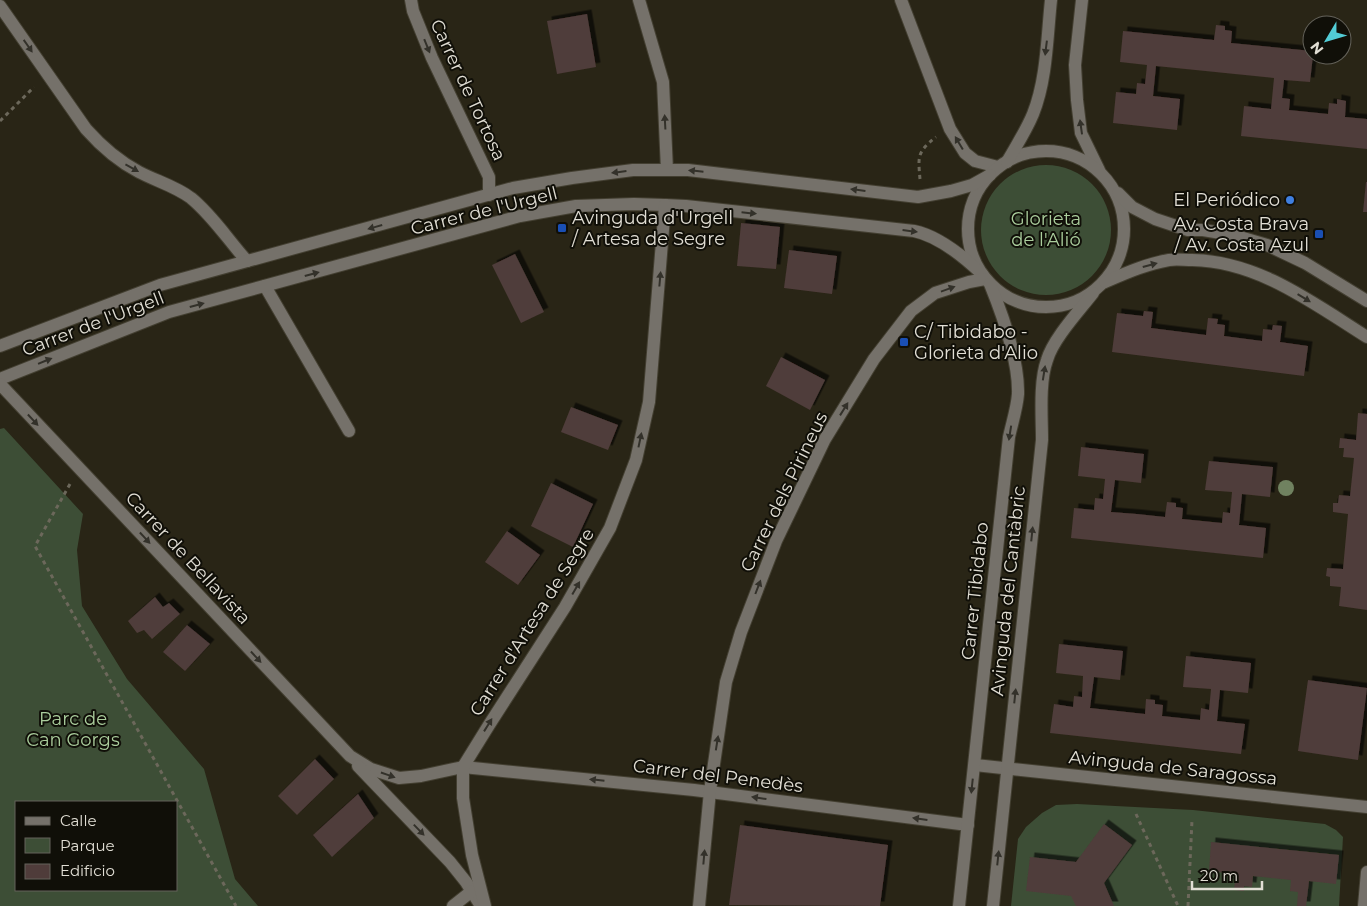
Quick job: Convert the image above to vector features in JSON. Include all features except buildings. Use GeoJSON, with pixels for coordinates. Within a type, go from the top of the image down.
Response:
{"type":"FeatureCollection","features":[{"type":"Feature","properties":{"kind":"street","name":"Carrer de Tortosa"},"geometry":{"type":"LineString","coordinates":[[411,0],[412,11],[432,58],[488,177],[489,195]]}},
{"type":"Feature","properties":{"kind":"street"},"geometry":{"type":"LineString","coordinates":[[639,0],[663,82],[667,170]]}},
{"type":"Feature","properties":{"kind":"street"},"geometry":{"type":"LineString","coordinates":[[901,0],[950,129],[965,153],[975,161],[998,168],[1017,156],[1039,151],[1061,152],[1082,159],[1100,172]]}},
{"type":"Feature","properties":{"kind":"street"},"geometry":{"type":"LineString","coordinates":[[1051,0],[1040,91],[1032,114],[1019,141],[977,192],[970,212],[968,234],[972,255],[986,279],[1008,298],[1036,307],[1051,308],[1073,303],[1092,293],[1105,282],[1118,261],[1124,236],[1122,211],[1113,188]]}},
{"type":"Feature","properties":{"kind":"street"},"geometry":{"type":"LineString","coordinates":[[1082,0],[1075,65],[1081,133],[1100,172],[1113,188],[1132,207],[1154,219],[1188,230],[1203,230],[1233,235],[1267,245],[1305,263],[1367,302]]}},
{"type":"Feature","properties":{"kind":"street"},"geometry":{"type":"LineString","coordinates":[[0,6],[86,129],[100,144],[113,157],[126,165],[168,184],[190,198],[209,216],[247,261]]}},
{"type":"Feature","properties":{"kind":"street","name":"Carrer de l'Urgell"},"geometry":{"type":"LineString","coordinates":[[0,346],[160,285],[513,188],[633,170],[688,170],[918,197],[972,185],[998,168]]}},
{"type":"Feature","properties":{"kind":"street","name":"Carrer de l'Urgell"},"geometry":{"type":"LineString","coordinates":[[0,380],[162,314],[520,216],[576,206],[634,204],[686,206],[924,233],[967,260],[986,279]]}},
{"type":"Feature","properties":{"kind":"street","name":"Carrer d'Artesa de Segre"},"geometry":{"type":"LineString","coordinates":[[463,767],[565,607],[606,536],[636,460],[648,402],[666,205]]}},
{"type":"Feature","properties":{"kind":"street"},"geometry":{"type":"LineString","coordinates":[[1105,282],[1147,265],[1172,260],[1201,260],[1227,264],[1256,273],[1290,290],[1367,337]]}},
{"type":"Feature","properties":{"kind":"street","name":"Carrer Tibidabo"},"geometry":{"type":"LineString","coordinates":[[959,906],[1009,436],[1018,397],[1015,361],[999,306],[986,279]]}},
{"type":"Feature","properties":{"kind":"street","name":"Carrer dels Pirineus"},"geometry":{"type":"LineString","coordinates":[[699,906],[710,791],[726,682],[740,632],[776,541],[825,439],[874,360],[911,311],[935,293],[968,282],[986,279]]}},
{"type":"Feature","properties":{"kind":"street"},"geometry":{"type":"LineString","coordinates":[[265,286],[349,431]]}},
{"type":"Feature","properties":{"kind":"street","name":"Avinguda del Cantàbric"},"geometry":{"type":"LineString","coordinates":[[993,906],[1042,440],[1042,398],[1046,360],[1056,342],[1092,293]]}},
{"type":"Feature","properties":{"kind":"street","name":"Carrer de Bellavista"},"geometry":{"type":"LineString","coordinates":[[0,384],[450,862],[472,891],[480,906]]}},
{"type":"Feature","properties":{"kind":"street","name":"Carrer de Bellavista"},"geometry":{"type":"LineString","coordinates":[[350,756],[371,769],[399,778],[421,776],[463,767]]}},
{"type":"Feature","properties":{"kind":"street","name":"Avinguda de Saragossa"},"geometry":{"type":"LineString","coordinates":[[975,765],[1367,807]]}},
{"type":"Feature","properties":{"kind":"street"},"geometry":{"type":"LineString","coordinates":[[463,767],[463,798],[472,855],[485,906]]}},
{"type":"Feature","properties":{"kind":"street","name":"Carrer del Penedès"},"geometry":{"type":"LineString","coordinates":[[463,767],[710,791],[968,825]]}},
{"type":"Feature","properties":{"kind":"street"},"geometry":{"type":"LineString","coordinates":[[1364,906],[1367,872]]}},
{"type":"Feature","properties":{"kind":"street"},"geometry":{"type":"LineString","coordinates":[[453,906],[472,891]]}},
{"type":"Feature","properties":{"kind":"path"},"geometry":{"type":"LineString","coordinates":[[0,121],[47,74]]}},
{"type":"Feature","properties":{"kind":"path"},"geometry":{"type":"LineString","coordinates":[[920,181],[918,158],[923,147],[940,134]]}},
{"type":"Feature","properties":{"kind":"path"},"geometry":{"type":"LineString","coordinates":[[79,468],[35,546],[177,801]]}},
{"type":"Feature","properties":{"kind":"path"},"geometry":{"type":"LineString","coordinates":[[178,802],[236,906]]}},
{"type":"Feature","properties":{"kind":"path"},"geometry":{"type":"LineString","coordinates":[[1136,814],[1178,906]]}},
{"type":"Feature","properties":{"kind":"path"},"geometry":{"type":"LineString","coordinates":[[1188,906],[1192,820]]}},
{"type":"Feature","properties":{"kind":"green space","name":"Glorieta de l'Alió"},"geometry":{"type":"Polygon","coordinates":[[[1046,165],[1071,170],[1092,184],[1106,205],[1111,230],[1106,255],[1092,276],[1071,290],[1046,295],[1021,290],[1000,276],[986,255],[981,230],[986,205],[1000,184],[1021,170],[1046,165]]]}},
{"type":"Feature","properties":{"kind":"green space","name":"Parc de Can Gorgs"},"geometry":{"type":"Polygon","coordinates":[[[4,428],[83,514],[77,550],[82,606],[127,679],[204,769],[235,879],[258,906],[0,906],[0,429],[4,428]]]}},
{"type":"Feature","properties":{"kind":"green space"},"geometry":{"type":"Polygon","coordinates":[[[1077,804],[1193,810],[1325,824],[1336,830],[1343,837],[1339,906],[1011,906],[1018,839],[1026,827],[1042,813],[1056,805],[1077,804]]]}},
{"type":"Feature","properties":{"kind":"place","name":"El Periódico"},"geometry":{"type":"Point","coordinates":[1290,200]}},
{"type":"Feature","properties":{"kind":"place","name":"Avinguda d'Urgell / Artesa de Segre"},"geometry":{"type":"Point","coordinates":[562,228]}},
{"type":"Feature","properties":{"kind":"place","name":"Av. Costa Brava / Av. Costa Azul"},"geometry":{"type":"Point","coordinates":[1319,234]}},
{"type":"Feature","properties":{"kind":"place","name":"C/ Tibidabo - Glorieta d'Alio"},"geometry":{"type":"Point","coordinates":[904,342]}}]}
